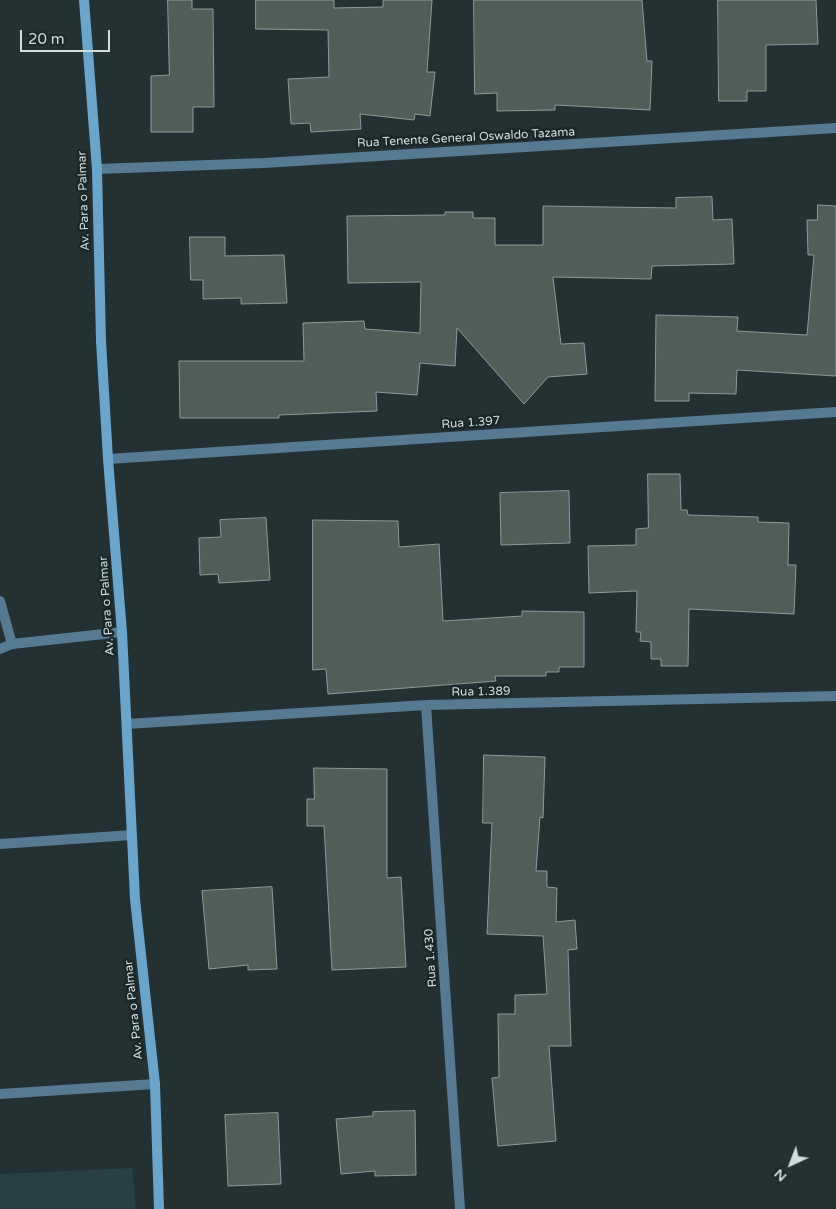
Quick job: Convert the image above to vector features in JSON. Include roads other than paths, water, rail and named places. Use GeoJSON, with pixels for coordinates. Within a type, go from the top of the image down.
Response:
{"type":"FeatureCollection","features":[{"type":"Feature","properties":{"kind":"main road","name":"Av. Para o Palmar"},"geometry":{"type":"LineString","coordinates":[[84,0],[97,168],[101,341],[108,459],[122,632],[135,899],[155,1084],[159,1209]]}},
{"type":"Feature","properties":{"kind":"street","name":"Rua Tenente General Oswaldo Tazama"},"geometry":{"type":"LineString","coordinates":[[97,168],[274,162],[836,128]]}},
{"type":"Feature","properties":{"kind":"street","name":"Rua 1.397"},"geometry":{"type":"LineString","coordinates":[[108,459],[836,412]]}},
{"type":"Feature","properties":{"kind":"street"},"geometry":{"type":"LineString","coordinates":[[0,602],[12,644]]}},
{"type":"Feature","properties":{"kind":"street"},"geometry":{"type":"LineString","coordinates":[[0,648],[12,644],[122,632]]}},
{"type":"Feature","properties":{"kind":"street","name":"Rua 1.389"},"geometry":{"type":"LineString","coordinates":[[127,724],[426,705],[836,696]]}},
{"type":"Feature","properties":{"kind":"street","name":"Rua 1.430"},"geometry":{"type":"LineString","coordinates":[[426,705],[460,1209]]}},
{"type":"Feature","properties":{"kind":"street"},"geometry":{"type":"LineString","coordinates":[[0,844],[132,835]]}},
{"type":"Feature","properties":{"kind":"street"},"geometry":{"type":"LineString","coordinates":[[0,1094],[155,1084]]}}]}
